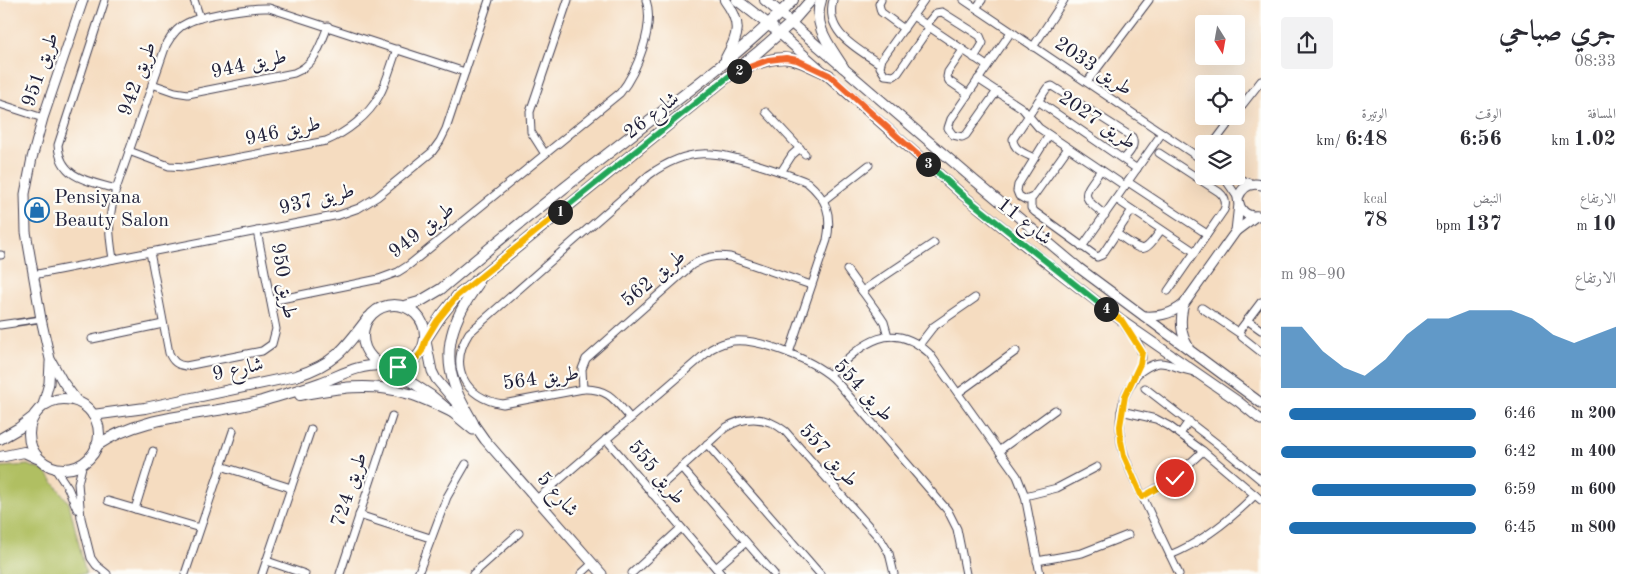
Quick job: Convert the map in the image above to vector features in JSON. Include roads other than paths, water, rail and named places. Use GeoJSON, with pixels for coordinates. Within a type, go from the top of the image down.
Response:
{"type":"FeatureCollection","features":[{"type":"Feature","properties":{"kind":"main road"},"geometry":{"type":"LineString","coordinates":[[721,67],[734,43],[737,32],[733,13],[724,0]]}},
{"type":"Feature","properties":{"kind":"main road"},"geometry":{"type":"LineString","coordinates":[[737,0],[780,33]]}},
{"type":"Feature","properties":{"kind":"main road"},"geometry":{"type":"LineString","coordinates":[[765,0],[791,23]]}},
{"type":"Feature","properties":{"kind":"main road","name":"شارع 26"},"geometry":{"type":"LineString","coordinates":[[405,306],[419,302],[441,289],[603,157],[721,67],[769,25],[793,0]]}},
{"type":"Feature","properties":{"kind":"main road","name":"شارع 26"},"geometry":{"type":"LineString","coordinates":[[426,340],[448,306],[488,270],[733,73],[791,23],[811,0]]}},
{"type":"Feature","properties":{"kind":"main road"},"geometry":{"type":"LineString","coordinates":[[821,0],[818,14],[820,26],[825,39],[843,67]]}},
{"type":"Feature","properties":{"kind":"main road"},"geometry":{"type":"LineString","coordinates":[[733,73],[768,60],[786,58],[797,60],[829,75]]}},
{"type":"Feature","properties":{"kind":"main road"},"geometry":{"type":"LineString","coordinates":[[474,423],[457,392],[450,368],[449,346],[458,317],[468,298],[488,270]]}},
{"type":"Feature","properties":{"kind":"main road"},"geometry":{"type":"LineString","coordinates":[[388,305],[405,306],[418,316],[426,330],[426,340],[422,351],[408,365],[398,367],[385,366],[374,361],[368,354],[364,345],[364,326],[368,318],[381,308],[388,305]]}},
{"type":"Feature","properties":{"kind":"main road","name":"شارع 9"},"geometry":{"type":"LineString","coordinates":[[93,415],[145,408],[296,376],[328,362],[342,351],[368,318]]}},
{"type":"Feature","properties":{"kind":"main road","name":"شارع 9"},"geometry":{"type":"LineString","coordinates":[[96,446],[134,427],[259,401],[323,382],[352,369],[364,366],[385,366]]}},
{"type":"Feature","properties":{"kind":"main road"},"geometry":{"type":"LineString","coordinates":[[259,401],[336,389],[370,387],[404,392],[452,412]]}},
{"type":"Feature","properties":{"kind":"main road"},"geometry":{"type":"LineString","coordinates":[[0,439],[13,432],[43,406],[60,399],[77,402],[86,407],[93,415],[99,430],[96,446],[91,456],[83,463],[69,468],[54,468],[30,453],[24,452],[0,457]]}},
{"type":"Feature","properties":{"kind":"main road"},"geometry":{"type":"LineString","coordinates":[[32,417],[29,426],[30,444],[39,459]]}},
{"type":"Feature","properties":{"kind":"street","name":"طريق 951"},"geometry":{"type":"LineString","coordinates":[[77,402],[62,382],[50,359],[26,232],[25,194],[43,118],[83,0]]}},
{"type":"Feature","properties":{"kind":"street"},"geometry":{"type":"LineString","coordinates":[[105,0],[58,145],[61,162],[72,175],[116,190]]}},
{"type":"Feature","properties":{"kind":"street"},"geometry":{"type":"LineString","coordinates":[[194,0],[200,18]]}},
{"type":"Feature","properties":{"kind":"street","name":"طريق 937"},"geometry":{"type":"LineString","coordinates":[[33,275],[346,213],[365,205],[436,146],[446,129],[490,0]]}},
{"type":"Feature","properties":{"kind":"street"},"geometry":{"type":"LineString","coordinates":[[545,154],[531,132],[530,112],[568,0]]}},
{"type":"Feature","properties":{"kind":"street","name":"طريق 949"},"geometry":{"type":"LineString","coordinates":[[271,301],[380,279],[398,272],[609,103],[625,87],[633,74],[648,29],[649,15],[646,0]]}},
{"type":"Feature","properties":{"kind":"street"},"geometry":{"type":"LineString","coordinates":[[833,0],[832,18],[839,34],[880,64],[885,75],[894,76],[898,74],[936,13],[942,12],[980,36],[983,43],[974,58]]}},
{"type":"Feature","properties":{"kind":"street"},"geometry":{"type":"LineString","coordinates":[[881,0],[879,4],[881,12],[904,29]]}},
{"type":"Feature","properties":{"kind":"street","name":"طريق 2033"},"geometry":{"type":"LineString","coordinates":[[964,0],[1195,154]]}},
{"type":"Feature","properties":{"kind":"street"},"geometry":{"type":"LineString","coordinates":[[976,8],[982,0]]}},
{"type":"Feature","properties":{"kind":"street"},"geometry":{"type":"LineString","coordinates":[[1033,47],[1064,0]]}},
{"type":"Feature","properties":{"kind":"street"},"geometry":{"type":"LineString","coordinates":[[1086,82],[1149,0]]}},
{"type":"Feature","properties":{"kind":"street"},"geometry":{"type":"LineString","coordinates":[[880,64],[921,1]]}},
{"type":"Feature","properties":{"kind":"street","name":"طريق 942"},"geometry":{"type":"LineString","coordinates":[[113,259],[108,225],[116,190],[166,45],[173,34],[188,22],[200,18],[262,8],[276,10],[465,72]]}},
{"type":"Feature","properties":{"kind":"street"},"geometry":{"type":"LineString","coordinates":[[913,16],[987,66]]}},
{"type":"Feature","properties":{"kind":"street","name":"شارع 11"},"geometry":{"type":"LineString","coordinates":[[791,23],[1053,246],[1124,303],[1189,348],[1261,403]]}},
{"type":"Feature","properties":{"kind":"street","name":"طريق 944"},"geometry":{"type":"LineString","coordinates":[[152,84],[174,92],[195,93],[294,73],[304,68],[313,60],[328,26]]}},
{"type":"Feature","properties":{"kind":"street"},"geometry":{"type":"LineString","coordinates":[[997,91],[969,132],[962,137],[957,137],[950,132],[948,123],[1011,32]]}},
{"type":"Feature","properties":{"kind":"street","name":"شارع 11"},"geometry":{"type":"LineString","coordinates":[[780,33],[964,196],[1044,261],[1122,321],[1239,402],[1261,420]]}},
{"type":"Feature","properties":{"kind":"street","name":"طريق 946"},"geometry":{"type":"LineString","coordinates":[[129,151],[169,166],[187,167],[326,141],[344,132],[376,102],[397,49]]}},
{"type":"Feature","properties":{"kind":"street"},"geometry":{"type":"LineString","coordinates":[[963,50],[948,72],[947,77],[968,94]]}},
{"type":"Feature","properties":{"kind":"street","name":"طريق 2027"},"geometry":{"type":"LineString","coordinates":[[978,79],[1022,108],[1034,124],[1068,148],[1207,234]]}},
{"type":"Feature","properties":{"kind":"street"},"geometry":{"type":"LineString","coordinates":[[1245,102],[1261,81]]}},
{"type":"Feature","properties":{"kind":"street"},"geometry":{"type":"LineString","coordinates":[[1034,158],[1016,148],[1013,142],[1047,88],[1054,86],[1132,137],[1133,147],[1124,159]]}},
{"type":"Feature","properties":{"kind":"street","name":"طريق 2027"},"geometry":{"type":"LineString","coordinates":[[1038,101],[1137,168]]}},
{"type":"Feature","properties":{"kind":"street"},"geometry":{"type":"LineString","coordinates":[[0,104],[43,118]]}},
{"type":"Feature","properties":{"kind":"street"},"geometry":{"type":"LineString","coordinates":[[766,112],[803,151],[792,155],[781,172]]}},
{"type":"Feature","properties":{"kind":"street"},"geometry":{"type":"LineString","coordinates":[[1220,135],[1227,125]]}},
{"type":"Feature","properties":{"kind":"street"},"geometry":{"type":"LineString","coordinates":[[1082,247],[1162,133]]}},
{"type":"Feature","properties":{"kind":"street","name":"طريق 2027"},"geometry":{"type":"LineString","coordinates":[[1049,135],[1017,188],[1017,194],[1021,198],[1031,199],[1068,148]]}},
{"type":"Feature","properties":{"kind":"street","name":"طريق 564"},"geometry":{"type":"LineString","coordinates":[[630,418],[610,395],[602,391],[583,389],[511,403],[491,402],[480,397],[470,389],[463,379],[460,355],[463,343],[470,332],[660,166],[688,155],[717,153],[781,172],[807,182],[824,200]]}},
{"type":"Feature","properties":{"kind":"street","name":"طريق 2027"},"geometry":{"type":"LineString","coordinates":[[1159,153],[1224,197],[1225,203],[1224,210],[1168,291]]}},
{"type":"Feature","properties":{"kind":"street"},"geometry":{"type":"LineString","coordinates":[[789,354],[827,240],[830,226],[824,200],[870,165]]}},
{"type":"Feature","properties":{"kind":"street","name":"طريق 2027"},"geometry":{"type":"LineString","coordinates":[[1101,170],[1086,195],[1090,203],[1105,214]]}},
{"type":"Feature","properties":{"kind":"street"},"geometry":{"type":"LineString","coordinates":[[1245,180],[1258,184]]}},
{"type":"Feature","properties":{"kind":"street"},"geometry":{"type":"LineString","coordinates":[[1236,231],[1238,201],[1243,188],[1258,184]]}},
{"type":"Feature","properties":{"kind":"street"},"geometry":{"type":"LineString","coordinates":[[1228,185],[1245,213],[1258,216]]}},
{"type":"Feature","properties":{"kind":"street"},"geometry":{"type":"LineString","coordinates":[[1031,199],[1030,205],[1033,210],[1095,257],[1101,256],[1132,210]]}},
{"type":"Feature","properties":{"kind":"street"},"geometry":{"type":"LineString","coordinates":[[1116,199],[1194,252]]}},
{"type":"Feature","properties":{"kind":"street"},"geometry":{"type":"LineString","coordinates":[[1144,316],[1162,315],[1174,311],[1184,304],[1236,231],[1258,216]]}},
{"type":"Feature","properties":{"kind":"street"},"geometry":{"type":"LineString","coordinates":[[1117,234],[1138,248],[1143,249],[1150,246],[1161,230]]}},
{"type":"Feature","properties":{"kind":"street","name":"طريق 950"},"geometry":{"type":"LineString","coordinates":[[150,252],[168,354],[179,365],[186,366],[262,351],[272,344],[276,329],[257,231]]}},
{"type":"Feature","properties":{"kind":"street"},"geometry":{"type":"LineString","coordinates":[[862,291],[934,243]]}},
{"type":"Feature","properties":{"kind":"street","name":"طريق 562"},"geometry":{"type":"LineString","coordinates":[[583,389],[582,369],[586,360],[701,260],[715,256],[730,257],[811,285]]}},
{"type":"Feature","properties":{"kind":"street"},"geometry":{"type":"LineString","coordinates":[[847,270],[884,322],[888,336]]}},
{"type":"Feature","properties":{"kind":"street"},"geometry":{"type":"LineString","coordinates":[[919,345],[933,327],[975,298]]}},
{"type":"Feature","properties":{"kind":"street"},"geometry":{"type":"LineString","coordinates":[[1240,330],[1261,302]]}},
{"type":"Feature","properties":{"kind":"street"},"geometry":{"type":"LineString","coordinates":[[1184,304],[1181,316],[1181,329],[1189,348]]}},
{"type":"Feature","properties":{"kind":"street"},"geometry":{"type":"LineString","coordinates":[[1202,308],[1240,330],[1242,337],[1261,352]]}},
{"type":"Feature","properties":{"kind":"street"},"geometry":{"type":"LineString","coordinates":[[0,325],[41,319]]}},
{"type":"Feature","properties":{"kind":"street"},"geometry":{"type":"LineString","coordinates":[[1247,320],[1261,330]]}},
{"type":"Feature","properties":{"kind":"street"},"geometry":{"type":"LineString","coordinates":[[1122,321],[1142,352],[1142,360],[1125,396],[1122,411],[1120,426],[1124,456],[1179,574]]}},
{"type":"Feature","properties":{"kind":"street"},"geometry":{"type":"LineString","coordinates":[[92,339],[164,324]]}},
{"type":"Feature","properties":{"kind":"street"},"geometry":{"type":"LineString","coordinates":[[830,374],[862,346],[876,339],[888,336],[901,337],[919,345],[929,353],[1017,476],[1025,496],[1040,574]]}},
{"type":"Feature","properties":{"kind":"street","name":"شارع 5"},"geometry":{"type":"LineString","coordinates":[[426,340],[432,371],[436,379],[474,423],[485,440]]}},
{"type":"Feature","properties":{"kind":"street","name":"طريق 554"},"geometry":{"type":"LineString","coordinates":[[537,499],[702,356],[721,344],[743,341],[789,354],[816,365],[830,374],[948,511],[957,529],[966,574]]}},
{"type":"Feature","properties":{"kind":"street"},"geometry":{"type":"LineString","coordinates":[[958,393],[1016,351]]}},
{"type":"Feature","properties":{"kind":"street","name":"طريق 951"},"geometry":{"type":"LineString","coordinates":[[43,406],[49,383],[50,359]]}},
{"type":"Feature","properties":{"kind":"street"},"geometry":{"type":"LineString","coordinates":[[1136,376],[1149,365],[1157,363],[1196,373]]}},
{"type":"Feature","properties":{"kind":"street","name":"شارع 5"},"geometry":{"type":"LineString","coordinates":[[385,366],[420,388],[485,440],[602,574]]}},
{"type":"Feature","properties":{"kind":"street"},"geometry":{"type":"LineString","coordinates":[[1145,388],[1261,480]]}},
{"type":"Feature","properties":{"kind":"street"},"geometry":{"type":"LineString","coordinates":[[1000,450],[1055,410]]}},
{"type":"Feature","properties":{"kind":"street"},"geometry":{"type":"LineString","coordinates":[[1122,411],[1156,419],[1180,434],[1261,500]]}},
{"type":"Feature","properties":{"kind":"street","name":"طريق 724"},"geometry":{"type":"LineString","coordinates":[[340,574],[392,416]]}},
{"type":"Feature","properties":{"kind":"street","name":"طريق 557"},"geometry":{"type":"LineString","coordinates":[[652,494],[725,428],[742,420],[760,419],[778,426],[785,432],[881,540],[889,553],[894,574]]}},
{"type":"Feature","properties":{"kind":"street"},"geometry":{"type":"LineString","coordinates":[[1180,434],[1189,422]]}},
{"type":"Feature","properties":{"kind":"street"},"geometry":{"type":"LineString","coordinates":[[262,574],[311,429]]}},
{"type":"Feature","properties":{"kind":"street"},"geometry":{"type":"LineString","coordinates":[[185,574],[233,431]]}},
{"type":"Feature","properties":{"kind":"street","name":"طريق 555"},"geometry":{"type":"LineString","coordinates":[[606,439],[721,574]]}},
{"type":"Feature","properties":{"kind":"street"},"geometry":{"type":"LineString","coordinates":[[707,444],[820,574]]}},
{"type":"Feature","properties":{"kind":"street"},"geometry":{"type":"LineString","coordinates":[[1142,497],[1175,478],[1203,451]]}},
{"type":"Feature","properties":{"kind":"street"},"geometry":{"type":"LineString","coordinates":[[135,508],[153,452]]}},
{"type":"Feature","properties":{"kind":"street"},"geometry":{"type":"LineString","coordinates":[[83,463],[78,483],[81,518],[91,558],[107,574]]}},
{"type":"Feature","properties":{"kind":"street"},"geometry":{"type":"LineString","coordinates":[[418,574],[430,538],[449,492],[466,464]]}},
{"type":"Feature","properties":{"kind":"street"},"geometry":{"type":"LineString","coordinates":[[221,466],[291,488]]}},
{"type":"Feature","properties":{"kind":"street"},"geometry":{"type":"LineString","coordinates":[[681,467],[774,574]]}},
{"type":"Feature","properties":{"kind":"street"},"geometry":{"type":"LineString","coordinates":[[1025,496],[1057,488],[1097,467]]}},
{"type":"Feature","properties":{"kind":"street"},"geometry":{"type":"LineString","coordinates":[[54,468],[68,488],[81,518]]}},
{"type":"Feature","properties":{"kind":"street"},"geometry":{"type":"LineString","coordinates":[[1170,555],[1202,539],[1255,495]]}},
{"type":"Feature","properties":{"kind":"street"},"geometry":{"type":"LineString","coordinates":[[108,501],[200,528]]}},
{"type":"Feature","properties":{"kind":"street"},"geometry":{"type":"LineString","coordinates":[[360,515],[430,538]]}},
{"type":"Feature","properties":{"kind":"street","name":"طريق 555"},"geometry":{"type":"LineString","coordinates":[[632,572],[680,528]]}},
{"type":"Feature","properties":{"kind":"street"},"geometry":{"type":"LineString","coordinates":[[473,574],[519,533]]}},
{"type":"Feature","properties":{"kind":"street"},"geometry":{"type":"LineString","coordinates":[[1037,561],[1082,553],[1128,535]]}},
{"type":"Feature","properties":{"kind":"street"},"geometry":{"type":"LineString","coordinates":[[716,568],[746,542]]}},
{"type":"Feature","properties":{"kind":"street"},"geometry":{"type":"LineString","coordinates":[[266,561],[305,574]]}},
{"type":"Feature","properties":{"kind":"street"},"geometry":{"type":"LineString","coordinates":[[581,574],[593,564]]}},
{"type":"Feature","properties":{"kind":"place","name":"Pensiyana Beauty Salon"},"geometry":{"type":"Point","coordinates":[37,210]}}]}
